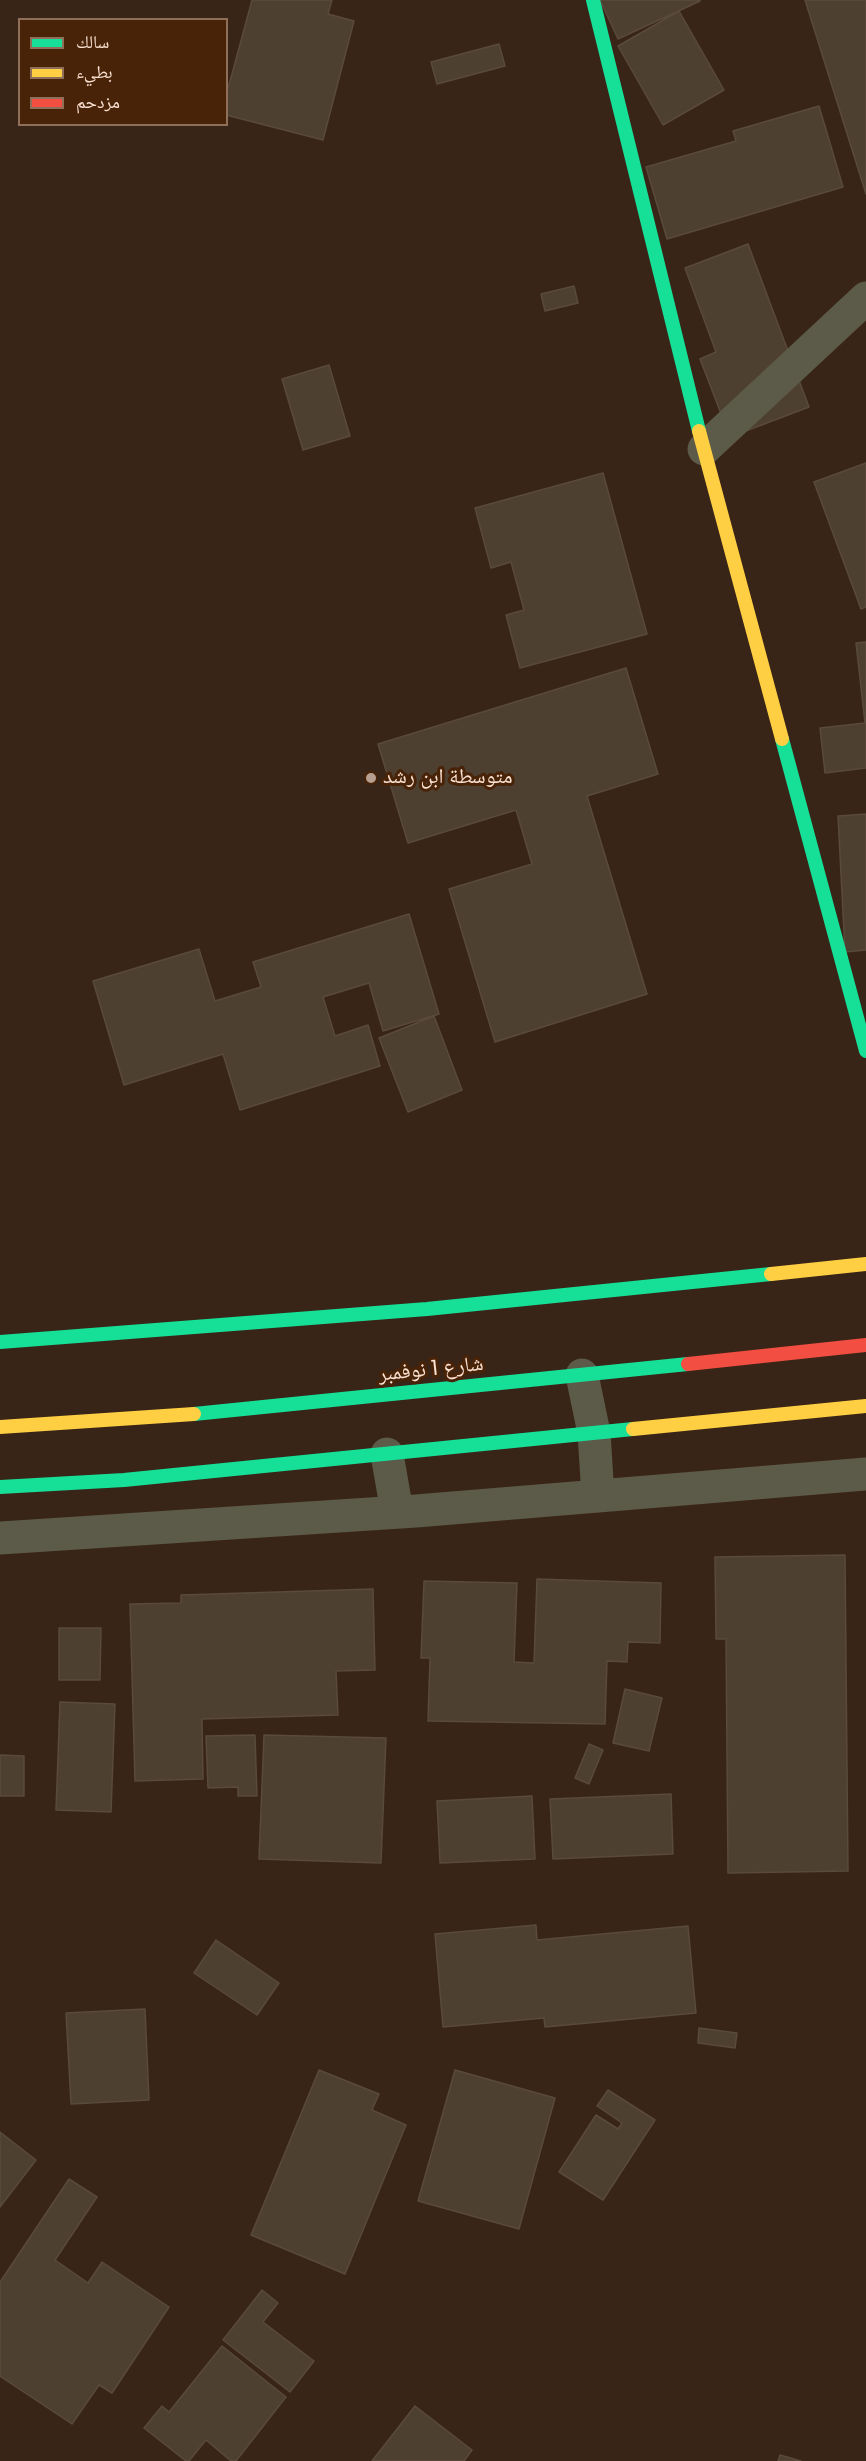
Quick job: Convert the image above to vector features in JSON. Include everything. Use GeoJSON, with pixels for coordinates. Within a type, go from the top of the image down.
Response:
{"type":"FeatureCollection","features":[{"type":"Feature","properties":{"kind":"street"},"geometry":{"type":"LineString","coordinates":[[592,0],[704,449],[866,1051]]}},
{"type":"Feature","properties":{"kind":"street"},"geometry":{"type":"LineString","coordinates":[[704,449],[866,298]]}},
{"type":"Feature","properties":{"kind":"street"},"geometry":{"type":"LineString","coordinates":[[0,1342],[427,1309],[866,1264]]}},
{"type":"Feature","properties":{"kind":"street","name":"شارع 1 نوفمبر"},"geometry":{"type":"LineString","coordinates":[[0,1427],[246,1411],[866,1345]]}},
{"type":"Feature","properties":{"kind":"street"},"geometry":{"type":"LineString","coordinates":[[582,1375],[594,1433],[598,1496]]}},
{"type":"Feature","properties":{"kind":"street"},"geometry":{"type":"LineString","coordinates":[[0,1487],[124,1480],[866,1406]]}},
{"type":"Feature","properties":{"kind":"street"},"geometry":{"type":"LineString","coordinates":[[387,1454],[397,1512]]}},
{"type":"Feature","properties":{"kind":"street"},"geometry":{"type":"LineString","coordinates":[[0,1538],[397,1512],[866,1473]]}},
{"type":"Feature","properties":{"kind":"building"},"geometry":{"type":"Polygon","coordinates":[[[252,0],[332,0],[328,14],[354,21],[323,140],[228,116],[228,89],[252,0]]]}},
{"type":"Feature","properties":{"kind":"building"},"geometry":{"type":"Polygon","coordinates":[[[600,0],[699,0],[700,1],[618,39],[600,0]]]}},
{"type":"Feature","properties":{"kind":"building"},"geometry":{"type":"Polygon","coordinates":[[[805,0],[866,0],[866,194],[805,0]]]}},
{"type":"Feature","properties":{"kind":"building"},"geometry":{"type":"Polygon","coordinates":[[[679,11],[724,90],[663,125],[618,46],[679,11]]]}},
{"type":"Feature","properties":{"kind":"building"},"geometry":{"type":"Polygon","coordinates":[[[499,44],[505,66],[437,84],[431,62],[499,44]]]}},
{"type":"Feature","properties":{"kind":"building"},"geometry":{"type":"Polygon","coordinates":[[[819,106],[843,187],[667,239],[646,167],[736,141],[733,131],[819,106]]]}},
{"type":"Feature","properties":{"kind":"building"},"geometry":{"type":"Polygon","coordinates":[[[748,244],[809,407],[730,437],[700,359],[716,352],[685,268],[748,244]]]}},
{"type":"Feature","properties":{"kind":"building"},"geometry":{"type":"Polygon","coordinates":[[[574,286],[578,303],[545,311],[541,294],[574,286]]]}},
{"type":"Feature","properties":{"kind":"building"},"geometry":{"type":"Polygon","coordinates":[[[329,365],[350,436],[303,450],[282,379],[329,365]]]}},
{"type":"Feature","properties":{"kind":"building"},"geometry":{"type":"Polygon","coordinates":[[[866,463],[866,607],[861,609],[814,482],[866,463]]]}},
{"type":"Feature","properties":{"kind":"building"},"geometry":{"type":"Polygon","coordinates":[[[603,473],[647,634],[520,668],[506,615],[524,610],[511,562],[491,568],[475,508],[603,473]]]}},
{"type":"Feature","properties":{"kind":"building"},"geometry":{"type":"Polygon","coordinates":[[[866,642],[866,768],[825,773],[820,728],[865,723],[856,643],[866,642]]]}},
{"type":"Feature","properties":{"kind":"building"},"geometry":{"type":"Polygon","coordinates":[[[626,668],[658,774],[587,796],[647,994],[495,1042],[449,889],[532,864],[516,810],[408,843],[378,744],[626,668]]]}},
{"type":"Feature","properties":{"kind":"building"},"geometry":{"type":"Polygon","coordinates":[[[866,814],[866,950],[845,952],[838,816],[866,814]]]}},
{"type":"Feature","properties":{"kind":"building"},"geometry":{"type":"Polygon","coordinates":[[[409,914],[439,1014],[383,1031],[369,983],[323,997],[335,1036],[368,1025],[380,1066],[240,1110],[223,1054],[124,1085],[93,981],[199,949],[215,1001],[261,987],[253,962],[409,914]]]}},
{"type":"Feature","properties":{"kind":"building"},"geometry":{"type":"Polygon","coordinates":[[[434,1016],[462,1090],[408,1112],[379,1038],[434,1016]]]}},
{"type":"Feature","properties":{"kind":"building"},"geometry":{"type":"Polygon","coordinates":[[[845,1555],[848,1871],[728,1873],[726,1639],[716,1639],[715,1557],[845,1555]]]}},
{"type":"Feature","properties":{"kind":"building"},"geometry":{"type":"Polygon","coordinates":[[[537,1579],[661,1583],[660,1643],[628,1642],[627,1662],[607,1661],[605,1724],[428,1721],[430,1658],[421,1658],[424,1581],[517,1583],[514,1662],[534,1663],[537,1579]]]}},
{"type":"Feature","properties":{"kind":"building"},"geometry":{"type":"Polygon","coordinates":[[[373,1589],[375,1670],[336,1671],[338,1715],[202,1719],[203,1779],[135,1781],[130,1604],[181,1603],[181,1595],[373,1589]]]}},
{"type":"Feature","properties":{"kind":"building"},"geometry":{"type":"Polygon","coordinates":[[[59,1628],[101,1628],[100,1680],[59,1680],[59,1628]]]}},
{"type":"Feature","properties":{"kind":"building"},"geometry":{"type":"Polygon","coordinates":[[[625,1689],[662,1698],[649,1751],[613,1743],[625,1689]]]}},
{"type":"Feature","properties":{"kind":"building"},"geometry":{"type":"Polygon","coordinates":[[[60,1702],[115,1704],[111,1812],[56,1810],[60,1702]]]}},
{"type":"Feature","properties":{"kind":"building"},"geometry":{"type":"Polygon","coordinates":[[[255,1735],[257,1796],[238,1796],[238,1787],[208,1788],[206,1736],[255,1735]]]}},
{"type":"Feature","properties":{"kind":"building"},"geometry":{"type":"Polygon","coordinates":[[[264,1735],[386,1738],[381,1863],[259,1859],[264,1735]]]}},
{"type":"Feature","properties":{"kind":"building"},"geometry":{"type":"Polygon","coordinates":[[[589,1744],[603,1750],[589,1784],[575,1778],[589,1744]]]}},
{"type":"Feature","properties":{"kind":"building"},"geometry":{"type":"Polygon","coordinates":[[[0,1755],[24,1756],[24,1796],[0,1796],[0,1755]]]}},
{"type":"Feature","properties":{"kind":"building"},"geometry":{"type":"Polygon","coordinates":[[[671,1794],[673,1854],[553,1859],[550,1799],[671,1794]]]}},
{"type":"Feature","properties":{"kind":"building"},"geometry":{"type":"Polygon","coordinates":[[[532,1796],[535,1859],[440,1863],[437,1801],[532,1796]]]}},
{"type":"Feature","properties":{"kind":"building"},"geometry":{"type":"Polygon","coordinates":[[[536,1925],[537,1940],[688,1926],[696,2013],[545,2027],[544,2018],[443,2027],[435,1934],[536,1925]]]}},
{"type":"Feature","properties":{"kind":"building"},"geometry":{"type":"Polygon","coordinates":[[[216,1940],[279,1983],[257,2015],[194,1973],[216,1940]]]}},
{"type":"Feature","properties":{"kind":"building"},"geometry":{"type":"Polygon","coordinates":[[[145,2009],[149,2100],[71,2104],[66,2013],[145,2009]]]}},
{"type":"Feature","properties":{"kind":"building"},"geometry":{"type":"Polygon","coordinates":[[[699,2028],[737,2033],[735,2048],[698,2043],[699,2028]]]}},
{"type":"Feature","properties":{"kind":"building"},"geometry":{"type":"Polygon","coordinates":[[[319,2070],[379,2094],[372,2110],[406,2125],[345,2274],[251,2235],[319,2070]]]}},
{"type":"Feature","properties":{"kind":"building"},"geometry":{"type":"Polygon","coordinates":[[[455,2070],[555,2098],[519,2229],[418,2201],[455,2070]]]}},
{"type":"Feature","properties":{"kind":"building"},"geometry":{"type":"Polygon","coordinates":[[[608,2090],[655,2120],[603,2200],[559,2172],[596,2115],[618,2129],[622,2123],[597,2106],[608,2090]]]}},
{"type":"Feature","properties":{"kind":"building"},"geometry":{"type":"Polygon","coordinates":[[[0,2132],[36,2160],[0,2207],[0,2132]]]}},
{"type":"Feature","properties":{"kind":"building"},"geometry":{"type":"Polygon","coordinates":[[[69,2179],[97,2197],[55,2260],[88,2283],[102,2262],[169,2307],[112,2393],[99,2385],[72,2424],[0,2376],[0,2282],[69,2179]]]}},
{"type":"Feature","properties":{"kind":"building"},"geometry":{"type":"Polygon","coordinates":[[[262,2290],[278,2303],[263,2322],[314,2361],[290,2392],[223,2340],[262,2290]]]}},
{"type":"Feature","properties":{"kind":"building"},"geometry":{"type":"Polygon","coordinates":[[[222,2346],[286,2397],[236,2461],[231,2461],[206,2440],[189,2461],[186,2461],[144,2428],[162,2406],[169,2412],[222,2346]]]}},
{"type":"Feature","properties":{"kind":"building"},"geometry":{"type":"Polygon","coordinates":[[[415,2406],[472,2450],[464,2461],[372,2461],[415,2406]]]}},
{"type":"Feature","properties":{"kind":"building"},"geometry":{"type":"Polygon","coordinates":[[[780,2455],[801,2461],[778,2461],[780,2455]]]}},
{"type":"Feature","properties":{"kind":"traffic: fast"},"geometry":{"type":"LineString","coordinates":[[593,0],[699,431]]}},
{"type":"Feature","properties":{"kind":"traffic: fast"},"geometry":{"type":"LineString","coordinates":[[782,739],[866,1051]]}},
{"type":"Feature","properties":{"kind":"traffic: fast"},"geometry":{"type":"LineString","coordinates":[[0,1342],[427,1309],[771,1274]]}},
{"type":"Feature","properties":{"kind":"traffic: fast"},"geometry":{"type":"LineString","coordinates":[[194,1414],[688,1364]]}},
{"type":"Feature","properties":{"kind":"traffic: fast"},"geometry":{"type":"LineString","coordinates":[[0,1487],[124,1480],[633,1429]]}},
{"type":"Feature","properties":{"kind":"traffic: slow"},"geometry":{"type":"LineString","coordinates":[[699,431],[782,739]]}},
{"type":"Feature","properties":{"kind":"traffic: slow"},"geometry":{"type":"LineString","coordinates":[[771,1274],[866,1264]]}},
{"type":"Feature","properties":{"kind":"traffic: slow"},"geometry":{"type":"LineString","coordinates":[[633,1429],[866,1406]]}},
{"type":"Feature","properties":{"kind":"traffic: slow"},"geometry":{"type":"LineString","coordinates":[[0,1427],[194,1414]]}},
{"type":"Feature","properties":{"kind":"traffic: jam"},"geometry":{"type":"LineString","coordinates":[[688,1364],[866,1345]]}},
{"type":"Feature","properties":{"kind":"place","name":"متوسطة ابن رشد"},"geometry":{"type":"Point","coordinates":[371,778]}}]}
